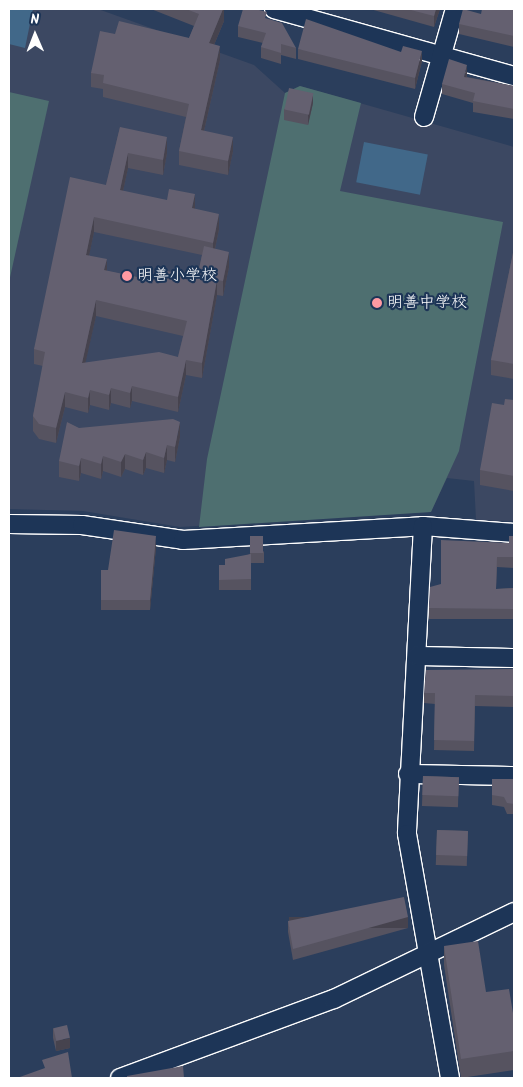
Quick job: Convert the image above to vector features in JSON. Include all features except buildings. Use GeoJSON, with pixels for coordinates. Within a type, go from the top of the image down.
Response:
{"type":"FeatureCollection","features":[{"type":"Feature","properties":{"kind":"street"},"geometry":{"type":"LineString","coordinates":[[274,9],[514,76]]}},
{"type":"Feature","properties":{"kind":"street"},"geometry":{"type":"LineString","coordinates":[[424,117],[455,9]]}},
{"type":"Feature","properties":{"kind":"street"},"geometry":{"type":"LineString","coordinates":[[9,524],[82,525],[189,533],[423,526],[514,533]]}},
{"type":"Feature","properties":{"kind":"street"},"geometry":{"type":"LineString","coordinates":[[423,526],[418,656],[408,774],[407,834],[450,1078]]}},
{"type":"Feature","properties":{"kind":"street"},"geometry":{"type":"LineString","coordinates":[[418,656],[514,658]]}},
{"type":"Feature","properties":{"kind":"street"},"geometry":{"type":"LineString","coordinates":[[408,774],[514,776]]}},
{"type":"Feature","properties":{"kind":"street"},"geometry":{"type":"LineString","coordinates":[[120,1078],[334,999],[429,955],[514,912]]}},
{"type":"Feature","properties":{"kind":"shaded area"},"geometry":{"type":"Polygon","coordinates":[[[9,9],[98,9],[254,65],[285,93],[300,86],[514,147],[514,521],[476,520],[474,481],[447,478],[431,512],[180,527],[83,511],[9,509],[9,9]]]}},
{"type":"Feature","properties":{"kind":"shaded area"},"geometry":{"type":"Polygon","coordinates":[[[9,9],[33,9],[25,48],[9,44],[9,9]]]}},
{"type":"Feature","properties":{"kind":"shaded area"},"geometry":{"type":"Polygon","coordinates":[[[364,142],[428,154],[420,195],[356,182],[364,142]]]}},
{"type":"Feature","properties":{"kind":"green space","name":"明善中学校"},"geometry":{"type":"Polygon","coordinates":[[[300,86],[361,103],[340,191],[503,222],[459,451],[431,512],[199,527],[207,459],[285,93],[300,86]]]}},
{"type":"Feature","properties":{"kind":"green space"},"geometry":{"type":"Polygon","coordinates":[[[9,92],[49,101],[9,282],[9,92]]]}},
{"type":"Feature","properties":{"kind":"place","name":"明善小学校"},"geometry":{"type":"Point","coordinates":[127,276]}},
{"type":"Feature","properties":{"kind":"place","name":"明善中学校"},"geometry":{"type":"Point","coordinates":[377,303]}}]}
